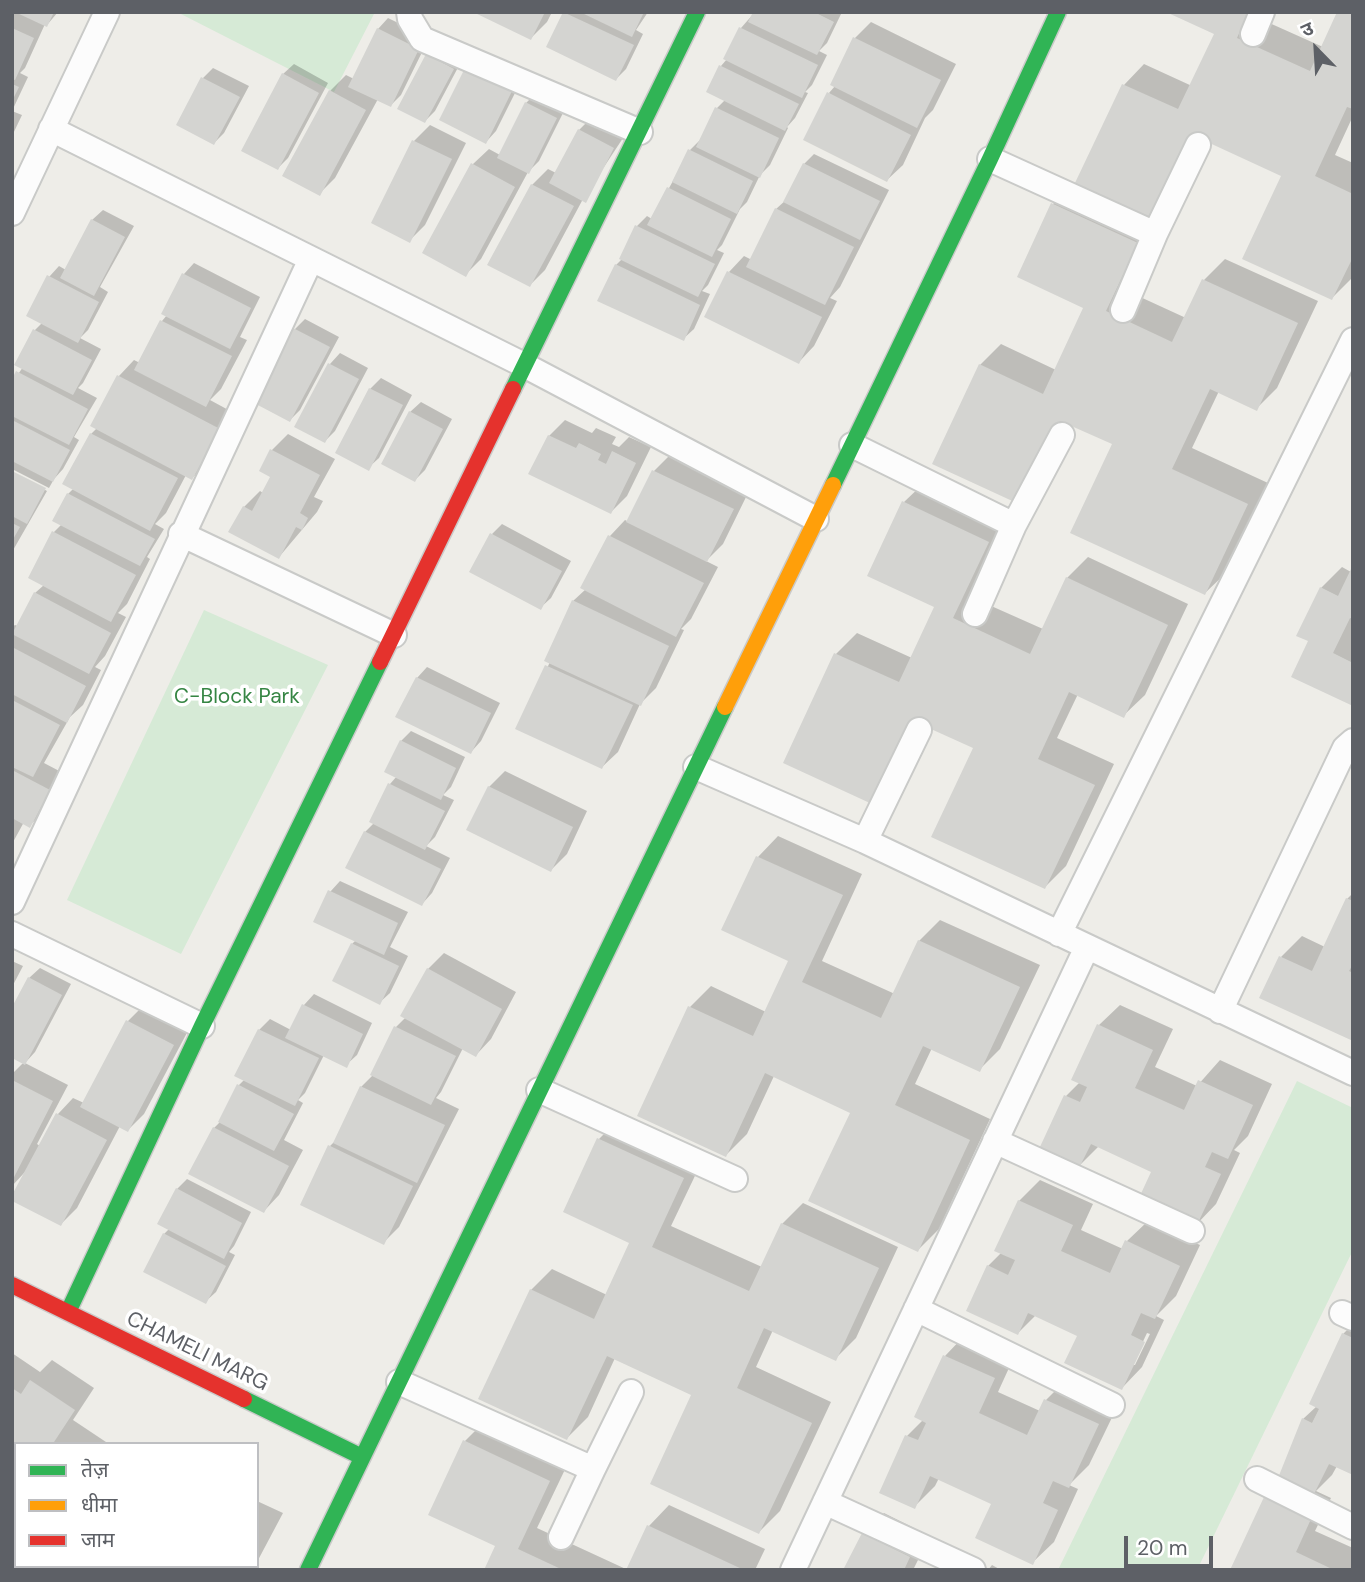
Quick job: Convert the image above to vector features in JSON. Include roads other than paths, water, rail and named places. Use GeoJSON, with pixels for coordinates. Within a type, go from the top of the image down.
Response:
{"type":"FeatureCollection","features":[{"type":"Feature","properties":{"kind":"street"},"geometry":{"type":"LineString","coordinates":[[12,214],[107,12]]}},
{"type":"Feature","properties":{"kind":"street"},"geometry":{"type":"LineString","coordinates":[[409,12],[410,19],[422,39],[640,132]]}},
{"type":"Feature","properties":{"kind":"street"},"geometry":{"type":"LineString","coordinates":[[68,1312],[202,1026],[697,12]]}},
{"type":"Feature","properties":{"kind":"street"},"geometry":{"type":"LineString","coordinates":[[308,1570],[990,159],[1058,12]]}},
{"type":"Feature","properties":{"kind":"street"},"geometry":{"type":"LineString","coordinates":[[51,128],[524,365],[816,519]]}},
{"type":"Feature","properties":{"kind":"street"},"geometry":{"type":"LineString","coordinates":[[1123,310],[1155,234],[1198,145]]}},
{"type":"Feature","properties":{"kind":"street"},"geometry":{"type":"LineString","coordinates":[[990,159],[1155,234]]}},
{"type":"Feature","properties":{"kind":"street"},"geometry":{"type":"LineString","coordinates":[[12,902],[311,258]]}},
{"type":"Feature","properties":{"kind":"street"},"geometry":{"type":"LineString","coordinates":[[1059,934],[1353,340]]}},
{"type":"Feature","properties":{"kind":"street"},"geometry":{"type":"LineString","coordinates":[[975,614],[1014,525],[1062,435]]}},
{"type":"Feature","properties":{"kind":"street"},"geometry":{"type":"LineString","coordinates":[[852,444],[1014,525]]}},
{"type":"Feature","properties":{"kind":"street"},"geometry":{"type":"LineString","coordinates":[[181,534],[394,635]]}},
{"type":"Feature","properties":{"kind":"street"},"geometry":{"type":"LineString","coordinates":[[865,841],[919,730]]}},
{"type":"Feature","properties":{"kind":"street"},"geometry":{"type":"LineString","coordinates":[[1220,1011],[1345,748],[1353,741]]}},
{"type":"Feature","properties":{"kind":"street"},"geometry":{"type":"LineString","coordinates":[[696,767],[865,841],[1353,1073]]}},
{"type":"Feature","properties":{"kind":"street"},"geometry":{"type":"LineString","coordinates":[[12,934],[202,1026]]}},
{"type":"Feature","properties":{"kind":"street"},"geometry":{"type":"LineString","coordinates":[[793,1570],[1087,947]]}},
{"type":"Feature","properties":{"kind":"street"},"geometry":{"type":"LineString","coordinates":[[539,1090],[736,1179]]}},
{"type":"Feature","properties":{"kind":"street"},"geometry":{"type":"LineString","coordinates":[[995,1141],[1192,1231]]}},
{"type":"Feature","properties":{"kind":"street","name":"CHAMELI MARG"},"geometry":{"type":"LineString","coordinates":[[12,1285],[362,1457]]}},
{"type":"Feature","properties":{"kind":"street"},"geometry":{"type":"LineString","coordinates":[[916,1310],[1112,1405]]}},
{"type":"Feature","properties":{"kind":"street"},"geometry":{"type":"LineString","coordinates":[[399,1382],[593,1469]]}},
{"type":"Feature","properties":{"kind":"street"},"geometry":{"type":"LineString","coordinates":[[561,1537],[631,1392]]}},
{"type":"Feature","properties":{"kind":"street"},"geometry":{"type":"LineString","coordinates":[[1257,1479],[1353,1527]]}},
{"type":"Feature","properties":{"kind":"street"},"geometry":{"type":"LineString","coordinates":[[825,1502],[973,1570]]}},
{"type":"Feature","properties":{"kind":"park label","name":"C-Block Park"},"geometry":{"type":"Point","coordinates":[237,697]}}]}
